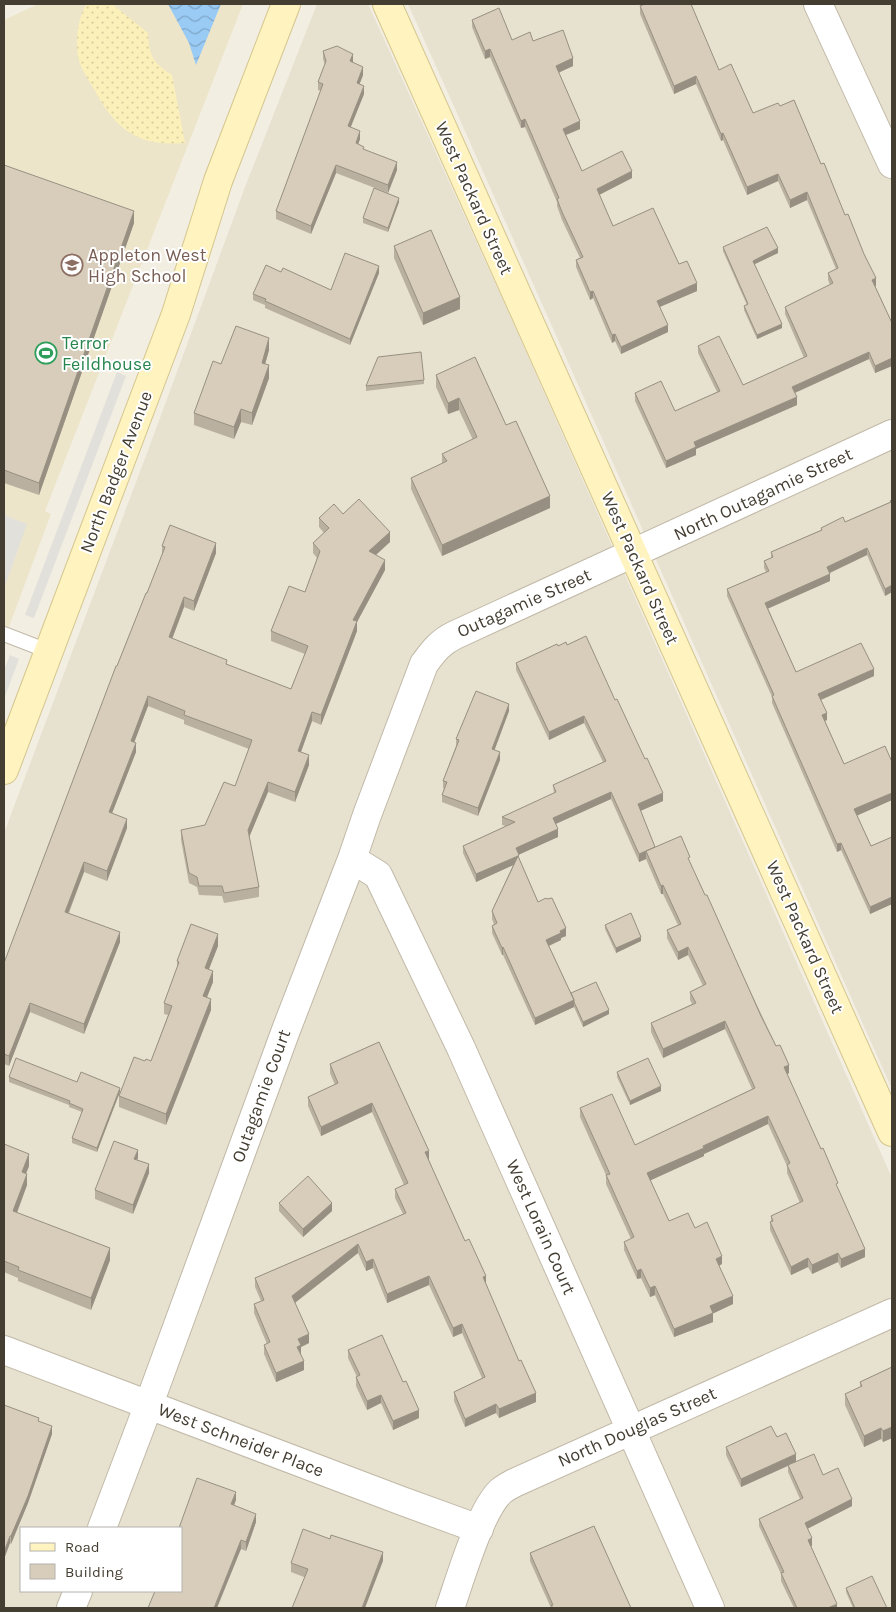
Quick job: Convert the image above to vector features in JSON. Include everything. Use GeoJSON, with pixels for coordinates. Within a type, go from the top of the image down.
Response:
{"type":"FeatureCollection","features":[{"type":"Feature","properties":{"kind":"street","name":"North Badger Avenue"},"geometry":{"type":"LineString","coordinates":[[4,770],[176,314],[218,181],[286,4]]}},
{"type":"Feature","properties":{"kind":"street","name":"West Packard Street"},"geometry":{"type":"LineString","coordinates":[[387,4],[892,1132]]}},
{"type":"Feature","properties":{"kind":"street"},"geometry":{"type":"LineString","coordinates":[[818,4],[892,164]]}},
{"type":"Feature","properties":{"kind":"street","name":"North Outagamie Street"},"geometry":{"type":"LineString","coordinates":[[634,554],[892,434]]}},
{"type":"Feature","properties":{"kind":"street","name":"Outagamie Street"},"geometry":{"type":"LineString","coordinates":[[424,664],[444,640],[634,554]]}},
{"type":"Feature","properties":{"kind":"street","name":"Outagamie Court"},"geometry":{"type":"LineString","coordinates":[[102,1527],[424,664]]}},
{"type":"Feature","properties":{"kind":"street","name":"West Lorain Court"},"geometry":{"type":"LineString","coordinates":[[352,859],[378,875],[461,1048],[710,1608]]}},
{"type":"Feature","properties":{"kind":"street","name":"North Douglas Street"},"geometry":{"type":"LineString","coordinates":[[450,1608],[479,1529],[491,1504],[501,1491],[514,1483],[892,1313]]}},
{"type":"Feature","properties":{"kind":"street","name":"West Schneider Place"},"geometry":{"type":"LineString","coordinates":[[4,1350],[479,1529]]}},
{"type":"Feature","properties":{"kind":"street"},"geometry":{"type":"LineString","coordinates":[[71,1608],[78,1592]]}},
{"type":"Feature","properties":{"kind":"lane"},"geometry":{"type":"LineString","coordinates":[[4,634],[48,651]]}},
{"type":"Feature","properties":{"kind":"shaded area","name":"Appleton West High School"},"geometry":{"type":"Polygon","coordinates":[[[38,4],[243,4],[45,511],[51,514],[4,640],[4,20],[38,4]]]}},
{"type":"Feature","properties":{"kind":"shaded area"},"geometry":{"type":"Polygon","coordinates":[[[317,4],[368,4],[507,309],[892,1178],[892,1608],[4,1608],[4,833],[245,187],[317,4]]]}},
{"type":"Feature","properties":{"kind":"shaded area"},"geometry":{"type":"Polygon","coordinates":[[[408,4],[892,4],[892,1089],[440,75],[408,4]]]}},
{"type":"Feature","properties":{"kind":"shaded area"},"geometry":{"type":"Polygon","coordinates":[[[117,372],[126,376],[34,618],[25,615],[117,372]]]}},
{"type":"Feature","properties":{"kind":"shaded area"},"geometry":{"type":"Polygon","coordinates":[[[4,515],[27,524],[4,589],[4,515]]]}},
{"type":"Feature","properties":{"kind":"shaded area"},"geometry":{"type":"Polygon","coordinates":[[[10,655],[19,659],[4,699],[4,670],[10,655]]]}},
{"type":"Feature","properties":{"kind":"sand"},"geometry":{"type":"Polygon","coordinates":[[[86,4],[112,4],[148,33],[153,58],[160,67],[172,75],[185,143],[163,143],[143,139],[126,130],[106,109],[84,72],[78,57],[77,33],[80,18],[86,4]]]}},
{"type":"Feature","properties":{"kind":"water"},"geometry":{"type":"Polygon","coordinates":[[[168,4],[221,4],[196,65],[189,43],[168,4]]]}},
{"type":"Feature","properties":{"kind":"building"},"geometry":{"type":"Polygon","coordinates":[[[645,4],[691,4],[719,70],[731,64],[753,113],[778,103],[780,106],[794,100],[821,164],[824,163],[845,215],[848,214],[876,278],[872,280],[892,323],[892,358],[875,366],[869,352],[792,387],[797,397],[694,442],[696,447],[666,461],[635,393],[661,381],[675,411],[720,391],[698,346],[719,336],[743,385],[807,356],[785,307],[833,283],[828,273],[838,268],[807,192],[790,200],[778,174],[747,187],[696,76],[674,86],[640,6],[645,4]]]}},
{"type":"Feature","properties":{"kind":"building"},"geometry":{"type":"Polygon","coordinates":[[[499,8],[512,40],[530,32],[533,41],[563,30],[573,58],[556,66],[580,121],[563,129],[582,171],[622,151],[632,171],[597,189],[613,226],[653,208],[679,264],[687,261],[697,283],[657,301],[668,325],[621,347],[615,334],[612,335],[593,291],[590,292],[576,260],[583,257],[562,212],[557,199],[559,198],[525,119],[521,121],[490,49],[485,51],[472,20],[499,8]]]}},
{"type":"Feature","properties":{"kind":"building"},"geometry":{"type":"Polygon","coordinates":[[[337,46],[353,54],[350,61],[363,67],[357,83],[364,86],[348,126],[360,131],[356,143],[364,147],[363,149],[397,162],[388,185],[336,165],[311,226],[276,211],[323,84],[318,82],[326,61],[323,51],[337,46]]]}},
{"type":"Feature","properties":{"kind":"building","name":"Terror Feildhouse"},"geometry":{"type":"Polygon","coordinates":[[[4,165],[134,211],[39,483],[4,470],[4,165]]]}},
{"type":"Feature","properties":{"kind":"building"},"geometry":{"type":"Polygon","coordinates":[[[374,188],[399,198],[388,228],[363,218],[374,188]]]}},
{"type":"Feature","properties":{"kind":"building"},"geometry":{"type":"Polygon","coordinates":[[[767,227],[778,248],[753,261],[782,324],[757,335],[744,306],[748,304],[723,247],[767,227]]]}},
{"type":"Feature","properties":{"kind":"building"},"geometry":{"type":"Polygon","coordinates":[[[431,230],[460,297],[423,313],[394,246],[431,230]]]}},
{"type":"Feature","properties":{"kind":"building"},"geometry":{"type":"Polygon","coordinates":[[[345,253],[379,266],[350,339],[253,294],[266,265],[281,272],[283,268],[331,290],[345,253]]]}},
{"type":"Feature","properties":{"kind":"building"},"geometry":{"type":"Polygon","coordinates":[[[236,326],[269,338],[262,363],[269,365],[252,413],[241,409],[234,427],[194,413],[213,361],[221,364],[236,326]]]}},
{"type":"Feature","properties":{"kind":"building"},"geometry":{"type":"Polygon","coordinates":[[[421,352],[424,380],[366,386],[378,357],[421,352]]]}},
{"type":"Feature","properties":{"kind":"building"},"geometry":{"type":"Polygon","coordinates":[[[475,357],[506,425],[516,421],[550,496],[442,545],[411,478],[447,461],[442,454],[477,437],[459,398],[448,403],[436,375],[475,357]]]}},
{"type":"Feature","properties":{"kind":"building"},"geometry":{"type":"Polygon","coordinates":[[[359,499],[390,532],[369,551],[385,560],[353,620],[357,621],[321,715],[312,712],[298,751],[309,755],[295,792],[268,782],[248,830],[259,887],[224,893],[222,886],[199,886],[197,877],[189,873],[181,830],[205,825],[224,782],[235,786],[252,740],[184,715],[185,711],[148,696],[131,741],[136,743],[109,812],[127,819],[107,871],[84,862],[65,912],[120,932],[84,1024],[30,1003],[9,1056],[4,1054],[4,963],[116,666],[165,547],[162,546],[170,525],[216,543],[194,601],[184,597],[169,637],[227,660],[226,664],[291,689],[308,646],[271,631],[289,586],[305,592],[320,551],[313,543],[329,528],[319,518],[334,504],[343,514],[359,499]]]}},
{"type":"Feature","properties":{"kind":"building"},"geometry":{"type":"Polygon","coordinates":[[[892,500],[892,585],[885,589],[867,548],[827,567],[830,574],[765,603],[796,672],[861,643],[874,669],[818,694],[827,713],[822,715],[844,764],[885,746],[892,762],[892,793],[854,809],[871,846],[892,837],[892,897],[870,907],[841,843],[837,844],[727,589],[769,571],[764,561],[773,557],[771,552],[822,530],[821,528],[843,517],[845,522],[892,500]]]}},
{"type":"Feature","properties":{"kind":"building"},"geometry":{"type":"Polygon","coordinates":[[[586,636],[615,700],[617,699],[663,793],[638,804],[655,847],[639,854],[611,792],[553,818],[558,829],[516,848],[518,856],[476,874],[463,846],[515,822],[502,817],[556,792],[553,785],[606,761],[584,716],[549,732],[516,663],[557,644],[558,646],[566,642],[567,645],[586,636]]]}},
{"type":"Feature","properties":{"kind":"building"},"geometry":{"type":"Polygon","coordinates":[[[476,691],[509,704],[492,749],[500,752],[478,808],[442,795],[447,782],[443,781],[459,740],[456,739],[476,691]]]}},
{"type":"Feature","properties":{"kind":"building"},"geometry":{"type":"Polygon","coordinates":[[[681,836],[690,857],[688,858],[705,895],[707,895],[761,1016],[776,1046],[780,1045],[789,1065],[784,1067],[821,1149],[823,1148],[838,1183],[836,1184],[865,1249],[841,1259],[838,1253],[812,1265],[808,1258],[791,1267],[770,1222],[773,1221],[771,1216],[803,1201],[787,1165],[790,1163],[768,1116],[703,1146],[704,1148],[647,1173],[669,1221],[688,1213],[695,1228],[707,1222],[722,1256],[716,1259],[733,1296],[710,1306],[713,1313],[674,1329],[655,1286],[650,1288],[641,1269],[637,1271],[624,1242],[634,1237],[606,1175],[610,1174],[580,1108],[612,1094],[635,1145],[755,1088],[725,1021],[663,1049],[651,1023],[696,1003],[690,992],[706,984],[688,947],[678,952],[667,930],[681,924],[663,885],[661,886],[646,851],[681,836]]]}},
{"type":"Feature","properties":{"kind":"building"},"geometry":{"type":"Polygon","coordinates":[[[518,856],[538,902],[546,898],[552,898],[566,928],[560,931],[561,933],[546,940],[574,1000],[535,1018],[492,926],[497,923],[492,911],[518,856]]]}},
{"type":"Feature","properties":{"kind":"building"},"geometry":{"type":"Polygon","coordinates":[[[631,913],[641,937],[616,948],[605,925],[631,913]]]}},
{"type":"Feature","properties":{"kind":"building"},"geometry":{"type":"Polygon","coordinates":[[[191,924],[218,934],[205,968],[213,971],[203,996],[211,999],[166,1114],[119,1096],[134,1057],[151,1061],[172,1006],[164,1003],[191,924]]]}},
{"type":"Feature","properties":{"kind":"building"},"geometry":{"type":"Polygon","coordinates":[[[596,982],[609,1010],[583,1022],[571,993],[596,982]]]}},
{"type":"Feature","properties":{"kind":"building"},"geometry":{"type":"Polygon","coordinates":[[[379,1042],[429,1151],[425,1152],[465,1241],[469,1239],[486,1276],[483,1277],[519,1361],[521,1360],[536,1393],[499,1409],[496,1404],[465,1419],[454,1392],[485,1377],[462,1324],[453,1328],[429,1276],[387,1294],[373,1259],[366,1262],[358,1244],[292,1296],[309,1334],[298,1339],[301,1345],[297,1347],[304,1361],[276,1373],[264,1345],[270,1342],[254,1304],[264,1300],[255,1278],[406,1213],[395,1189],[408,1183],[372,1103],[321,1127],[308,1097],[338,1083],[330,1064],[379,1042]]]}},
{"type":"Feature","properties":{"kind":"building"},"geometry":{"type":"Polygon","coordinates":[[[16,1058],[77,1082],[81,1072],[120,1088],[97,1148],[72,1138],[83,1109],[69,1103],[70,1101],[9,1077],[16,1058]]]}},
{"type":"Feature","properties":{"kind":"building"},"geometry":{"type":"Polygon","coordinates":[[[648,1058],[661,1086],[630,1101],[617,1072],[648,1058]]]}},
{"type":"Feature","properties":{"kind":"building"},"geometry":{"type":"Polygon","coordinates":[[[114,1141],[138,1150],[134,1159],[149,1164],[133,1205],[95,1190],[114,1141]]]}},
{"type":"Feature","properties":{"kind":"building"},"geometry":{"type":"Polygon","coordinates":[[[4,1144],[29,1154],[22,1172],[27,1174],[13,1211],[110,1248],[91,1298],[18,1270],[19,1267],[4,1261],[4,1144]]]}},
{"type":"Feature","properties":{"kind":"building"},"geometry":{"type":"Polygon","coordinates":[[[308,1176],[332,1203],[303,1229],[279,1203],[308,1176]]]}},
{"type":"Feature","properties":{"kind":"building"},"geometry":{"type":"Polygon","coordinates":[[[382,1335],[403,1382],[406,1381],[419,1410],[393,1421],[381,1395],[367,1401],[356,1377],[360,1375],[348,1350],[382,1335]]]}},
{"type":"Feature","properties":{"kind":"building"},"geometry":{"type":"Polygon","coordinates":[[[892,1367],[892,1427],[883,1431],[881,1428],[864,1436],[845,1394],[862,1386],[860,1382],[892,1367]]]}},
{"type":"Feature","properties":{"kind":"building"},"geometry":{"type":"Polygon","coordinates":[[[4,1405],[39,1418],[38,1421],[52,1426],[28,1496],[4,1552],[4,1405]]]}},
{"type":"Feature","properties":{"kind":"building"},"geometry":{"type":"Polygon","coordinates":[[[771,1426],[777,1437],[786,1433],[796,1454],[741,1479],[726,1447],[771,1426]]]}},
{"type":"Feature","properties":{"kind":"building"},"geometry":{"type":"Polygon","coordinates":[[[814,1454],[823,1475],[838,1468],[852,1499],[805,1523],[812,1538],[808,1540],[837,1604],[828,1608],[797,1608],[781,1573],[784,1572],[759,1519],[803,1498],[788,1465],[814,1454]]]}},
{"type":"Feature","properties":{"kind":"building"},"geometry":{"type":"Polygon","coordinates":[[[197,1478],[236,1492],[231,1504],[256,1514],[246,1542],[241,1540],[214,1608],[148,1608],[155,1592],[182,1592],[182,1527],[179,1527],[197,1478]]]}},
{"type":"Feature","properties":{"kind":"building"},"geometry":{"type":"Polygon","coordinates":[[[594,1526],[631,1608],[553,1608],[530,1553],[594,1526]]]}},
{"type":"Feature","properties":{"kind":"building"},"geometry":{"type":"Polygon","coordinates":[[[303,1529],[330,1539],[331,1535],[383,1552],[362,1608],[292,1608],[308,1569],[291,1563],[303,1529]]]}},
{"type":"Feature","properties":{"kind":"building"},"geometry":{"type":"Polygon","coordinates":[[[872,1576],[887,1608],[855,1608],[846,1588],[872,1576]]]}},
{"type":"Feature","properties":{"kind":"place","name":"Appleton West High School"},"geometry":{"type":"Point","coordinates":[72,265]}},
{"type":"Feature","properties":{"kind":"place","name":"Terror Feildhouse"},"geometry":{"type":"Point","coordinates":[46,353]}}]}
